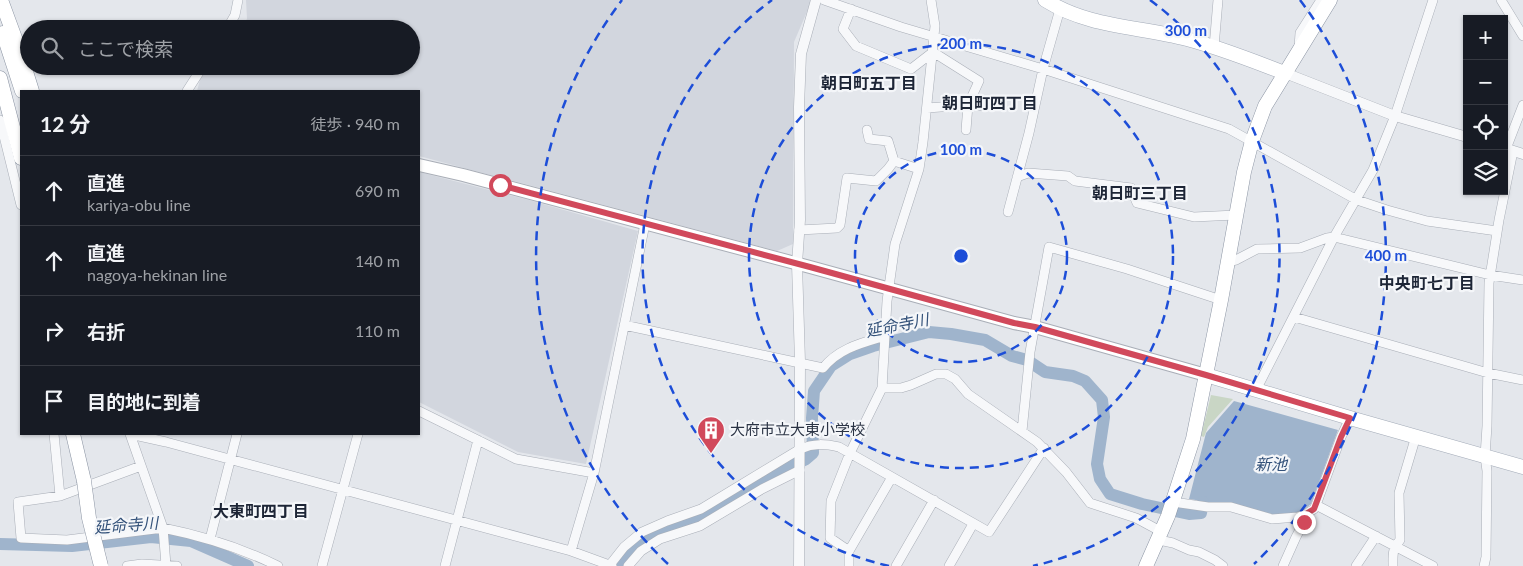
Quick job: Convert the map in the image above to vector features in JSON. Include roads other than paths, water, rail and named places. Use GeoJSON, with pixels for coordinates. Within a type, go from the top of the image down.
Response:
{"type":"FeatureCollection","features":[{"type":"Feature","properties":{"kind":"main road"},"geometry":{"type":"LineString","coordinates":[[1,0],[20,49]]}},
{"type":"Feature","properties":{"kind":"main road"},"geometry":{"type":"LineString","coordinates":[[1146,566],[1168,516],[1193,438],[1221,300],[1244,172],[1261,113],[1330,0]]}},
{"type":"Feature","properties":{"kind":"main road"},"geometry":{"type":"LineString","coordinates":[[1053,4],[1074,15],[1100,23],[1186,39],[1285,72]]}},
{"type":"Feature","properties":{"kind":"main road"},"geometry":{"type":"LineString","coordinates":[[0,24],[22,90]]}},
{"type":"Feature","properties":{"kind":"main road"},"geometry":{"type":"LineString","coordinates":[[27,75],[32,90]]}},
{"type":"Feature","properties":{"kind":"main road"},"geometry":{"type":"LineString","coordinates":[[0,78],[20,140]]}},
{"type":"Feature","properties":{"kind":"main road"},"geometry":{"type":"LineString","coordinates":[[420,165],[1035,327],[1523,467]]}},
{"type":"Feature","properties":{"kind":"main road"},"geometry":{"type":"LineString","coordinates":[[73,435],[84,481]]}},
{"type":"Feature","properties":{"kind":"main road"},"geometry":{"type":"LineString","coordinates":[[79,435],[89,518],[101,566]]}},
{"type":"Feature","properties":{"kind":"street"},"geometry":{"type":"LineString","coordinates":[[233,20],[236,15],[238,0]]}},
{"type":"Feature","properties":{"kind":"street"},"geometry":{"type":"LineString","coordinates":[[799,566],[800,470],[803,448],[797,264],[799,230],[799,107],[801,54],[816,0]]}},
{"type":"Feature","properties":{"kind":"street"},"geometry":{"type":"LineString","coordinates":[[824,0],[901,27],[1229,129],[1357,200],[1386,210],[1427,220],[1497,231]]}},
{"type":"Feature","properties":{"kind":"street"},"geometry":{"type":"LineString","coordinates":[[849,551],[830,538],[831,500],[850,453],[882,388],[889,289],[895,244],[919,169],[927,108],[935,26],[931,0]]}},
{"type":"Feature","properties":{"kind":"street"},"geometry":{"type":"LineString","coordinates":[[1214,47],[1218,0]]}},
{"type":"Feature","properties":{"kind":"street"},"geometry":{"type":"LineString","coordinates":[[1299,50],[1300,33],[1321,0]]}},
{"type":"Feature","properties":{"kind":"street"},"geometry":{"type":"LineString","coordinates":[[1299,50],[1315,37],[1338,0]]}},
{"type":"Feature","properties":{"kind":"street"},"geometry":{"type":"LineString","coordinates":[[1256,390],[1334,237],[1373,170],[1395,116],[1433,0]]}},
{"type":"Feature","properties":{"kind":"street"},"geometry":{"type":"LineString","coordinates":[[1501,0],[1523,36]]}},
{"type":"Feature","properties":{"kind":"street"},"geometry":{"type":"LineString","coordinates":[[1008,212],[1043,70],[1053,4]]}},
{"type":"Feature","properties":{"kind":"street"},"geometry":{"type":"LineString","coordinates":[[851,9],[843,29],[856,46],[911,69],[933,52]]}},
{"type":"Feature","properties":{"kind":"street"},"geometry":{"type":"LineString","coordinates":[[933,52],[979,81],[968,105],[966,130]]}},
{"type":"Feature","properties":{"kind":"street"},"geometry":{"type":"LineString","coordinates":[[1285,72],[1395,116],[1463,136]]}},
{"type":"Feature","properties":{"kind":"street"},"geometry":{"type":"LineString","coordinates":[[189,90],[198,75]]}},
{"type":"Feature","properties":{"kind":"street"},"geometry":{"type":"LineString","coordinates":[[927,108],[968,105],[993,106]]}},
{"type":"Feature","properties":{"kind":"street"},"geometry":{"type":"LineString","coordinates":[[1484,566],[1486,557],[1487,470],[1485,456],[1490,275],[1512,151],[1523,105]]}},
{"type":"Feature","properties":{"kind":"street"},"geometry":{"type":"LineString","coordinates":[[0,120],[20,201]]}},
{"type":"Feature","properties":{"kind":"street"},"geometry":{"type":"LineString","coordinates":[[867,130],[869,139],[888,141],[894,161]]}},
{"type":"Feature","properties":{"kind":"street"},"geometry":{"type":"LineString","coordinates":[[799,230],[837,228],[840,226],[847,178],[876,181],[894,161]]}},
{"type":"Feature","properties":{"kind":"street"},"geometry":{"type":"LineString","coordinates":[[894,161],[919,169]]}},
{"type":"Feature","properties":{"kind":"street"},"geometry":{"type":"LineString","coordinates":[[1017,177],[1028,173],[1068,176],[1075,180],[1131,188],[1137,203],[1194,217],[1236,215]]}},
{"type":"Feature","properties":{"kind":"street"},"geometry":{"type":"LineString","coordinates":[[571,552],[594,473],[645,224]]}},
{"type":"Feature","properties":{"kind":"street"},"geometry":{"type":"LineString","coordinates":[[1228,262],[1257,249],[1300,248],[1334,237],[1490,275],[1523,280]]}},
{"type":"Feature","properties":{"kind":"street"},"geometry":{"type":"LineString","coordinates":[[1022,431],[1030,352],[1050,247],[1127,269],[1221,300]]}},
{"type":"Feature","properties":{"kind":"street"},"geometry":{"type":"LineString","coordinates":[[1294,317],[1488,373],[1523,380]]}},
{"type":"Feature","properties":{"kind":"street"},"geometry":{"type":"LineString","coordinates":[[624,325],[823,368],[837,354],[859,344],[885,336]]}},
{"type":"Feature","properties":{"kind":"street"},"geometry":{"type":"LineString","coordinates":[[882,388],[900,388],[936,374],[946,374],[955,379],[968,394],[1044,448],[1090,503],[1136,518],[1160,536],[1181,548],[1199,552],[1223,566]]}},
{"type":"Feature","properties":{"kind":"street"},"geometry":{"type":"LineString","coordinates":[[420,411],[516,459],[594,473]]}},
{"type":"Feature","properties":{"kind":"street"},"geometry":{"type":"LineString","coordinates":[[1173,502],[1231,507],[1272,519],[1298,517],[1306,514],[1314,509],[1316,505],[1350,418]]}},
{"type":"Feature","properties":{"kind":"street"},"geometry":{"type":"LineString","coordinates":[[54,435],[60,496]]}},
{"type":"Feature","properties":{"kind":"street"},"geometry":{"type":"LineString","coordinates":[[166,565],[166,546],[163,528],[130,435],[166,442],[457,520],[610,565],[624,547],[642,532],[701,509],[803,448],[824,444],[840,447],[989,532],[1044,448]]}},
{"type":"Feature","properties":{"kind":"street"},"geometry":{"type":"LineString","coordinates":[[210,538],[237,435]]}},
{"type":"Feature","properties":{"kind":"street"},"geometry":{"type":"LineString","coordinates":[[322,566],[358,435]]}},
{"type":"Feature","properties":{"kind":"street"},"geometry":{"type":"LineString","coordinates":[[1393,566],[1394,546],[1400,540],[1399,493],[1416,436]]}},
{"type":"Feature","properties":{"kind":"street"},"geometry":{"type":"LineString","coordinates":[[445,566],[478,440]]}},
{"type":"Feature","properties":{"kind":"street"},"geometry":{"type":"LineString","coordinates":[[141,466],[60,496],[18,502],[21,538],[67,540],[163,528],[210,538],[278,566]]}},
{"type":"Feature","properties":{"kind":"street"},"geometry":{"type":"LineString","coordinates":[[628,566],[641,551],[660,539],[700,526],[762,489],[800,470]]}},
{"type":"Feature","properties":{"kind":"street"},"geometry":{"type":"LineString","coordinates":[[849,566],[849,551],[892,477]]}},
{"type":"Feature","properties":{"kind":"street"},"geometry":{"type":"LineString","coordinates":[[896,566],[934,500]]}},
{"type":"Feature","properties":{"kind":"street"},"geometry":{"type":"LineString","coordinates":[[716,501],[723,513]]}},
{"type":"Feature","properties":{"kind":"street"},"geometry":{"type":"LineString","coordinates":[[1316,505],[1433,566]]}},
{"type":"Feature","properties":{"kind":"street"},"geometry":{"type":"LineString","coordinates":[[1283,566],[1306,514]]}},
{"type":"Feature","properties":{"kind":"street"},"geometry":{"type":"LineString","coordinates":[[949,566],[973,524]]}},
{"type":"Feature","properties":{"kind":"street"},"geometry":{"type":"LineString","coordinates":[[1356,566],[1376,536]]}},
{"type":"Feature","properties":{"kind":"street"},"geometry":{"type":"LineString","coordinates":[[127,566],[177,566]]}},
{"type":"Feature","properties":{"kind":"water","name":"新池"},"geometry":{"type":"Polygon","coordinates":[[[1234,401],[1338,430],[1311,504],[1301,512],[1289,516],[1265,515],[1243,507],[1189,499],[1206,433],[1234,401]]]}},
{"type":"Feature","properties":{"kind":"waterway","name":"延命寺川"},"geometry":{"type":"LineString","coordinates":[[619,566],[637,546],[664,530],[710,514],[757,483],[806,459],[813,453],[812,418],[814,391],[831,366],[850,354],[873,346],[929,332],[985,340],[1012,356],[1027,360],[1045,372],[1073,376],[1085,381],[1102,400],[1104,417],[1097,464],[1100,479],[1110,494],[1142,504],[1189,514],[1201,513],[1203,502]]}},
{"type":"Feature","properties":{"kind":"waterway","name":"延命寺川"},"geometry":{"type":"LineString","coordinates":[[0,544],[72,546],[151,537],[191,541],[248,566]]}},
{"type":"Feature","properties":{"kind":"place","name":"大府市立大東小学校"},"geometry":{"type":"Point","coordinates":[711,454]}},
{"type":"Feature","properties":{"kind":"district","name":"朝日町五丁目"},"geometry":{"type":"Point","coordinates":[869,83]}},
{"type":"Feature","properties":{"kind":"district","name":"朝日町四丁目"},"geometry":{"type":"Point","coordinates":[990,103]}},
{"type":"Feature","properties":{"kind":"district","name":"朝日町三丁目"},"geometry":{"type":"Point","coordinates":[1140,193]}},
{"type":"Feature","properties":{"kind":"district","name":"中央町七丁目"},"geometry":{"type":"Point","coordinates":[1427,283]}},
{"type":"Feature","properties":{"kind":"district","name":"大東町四丁目"},"geometry":{"type":"Point","coordinates":[261,511]}}]}
